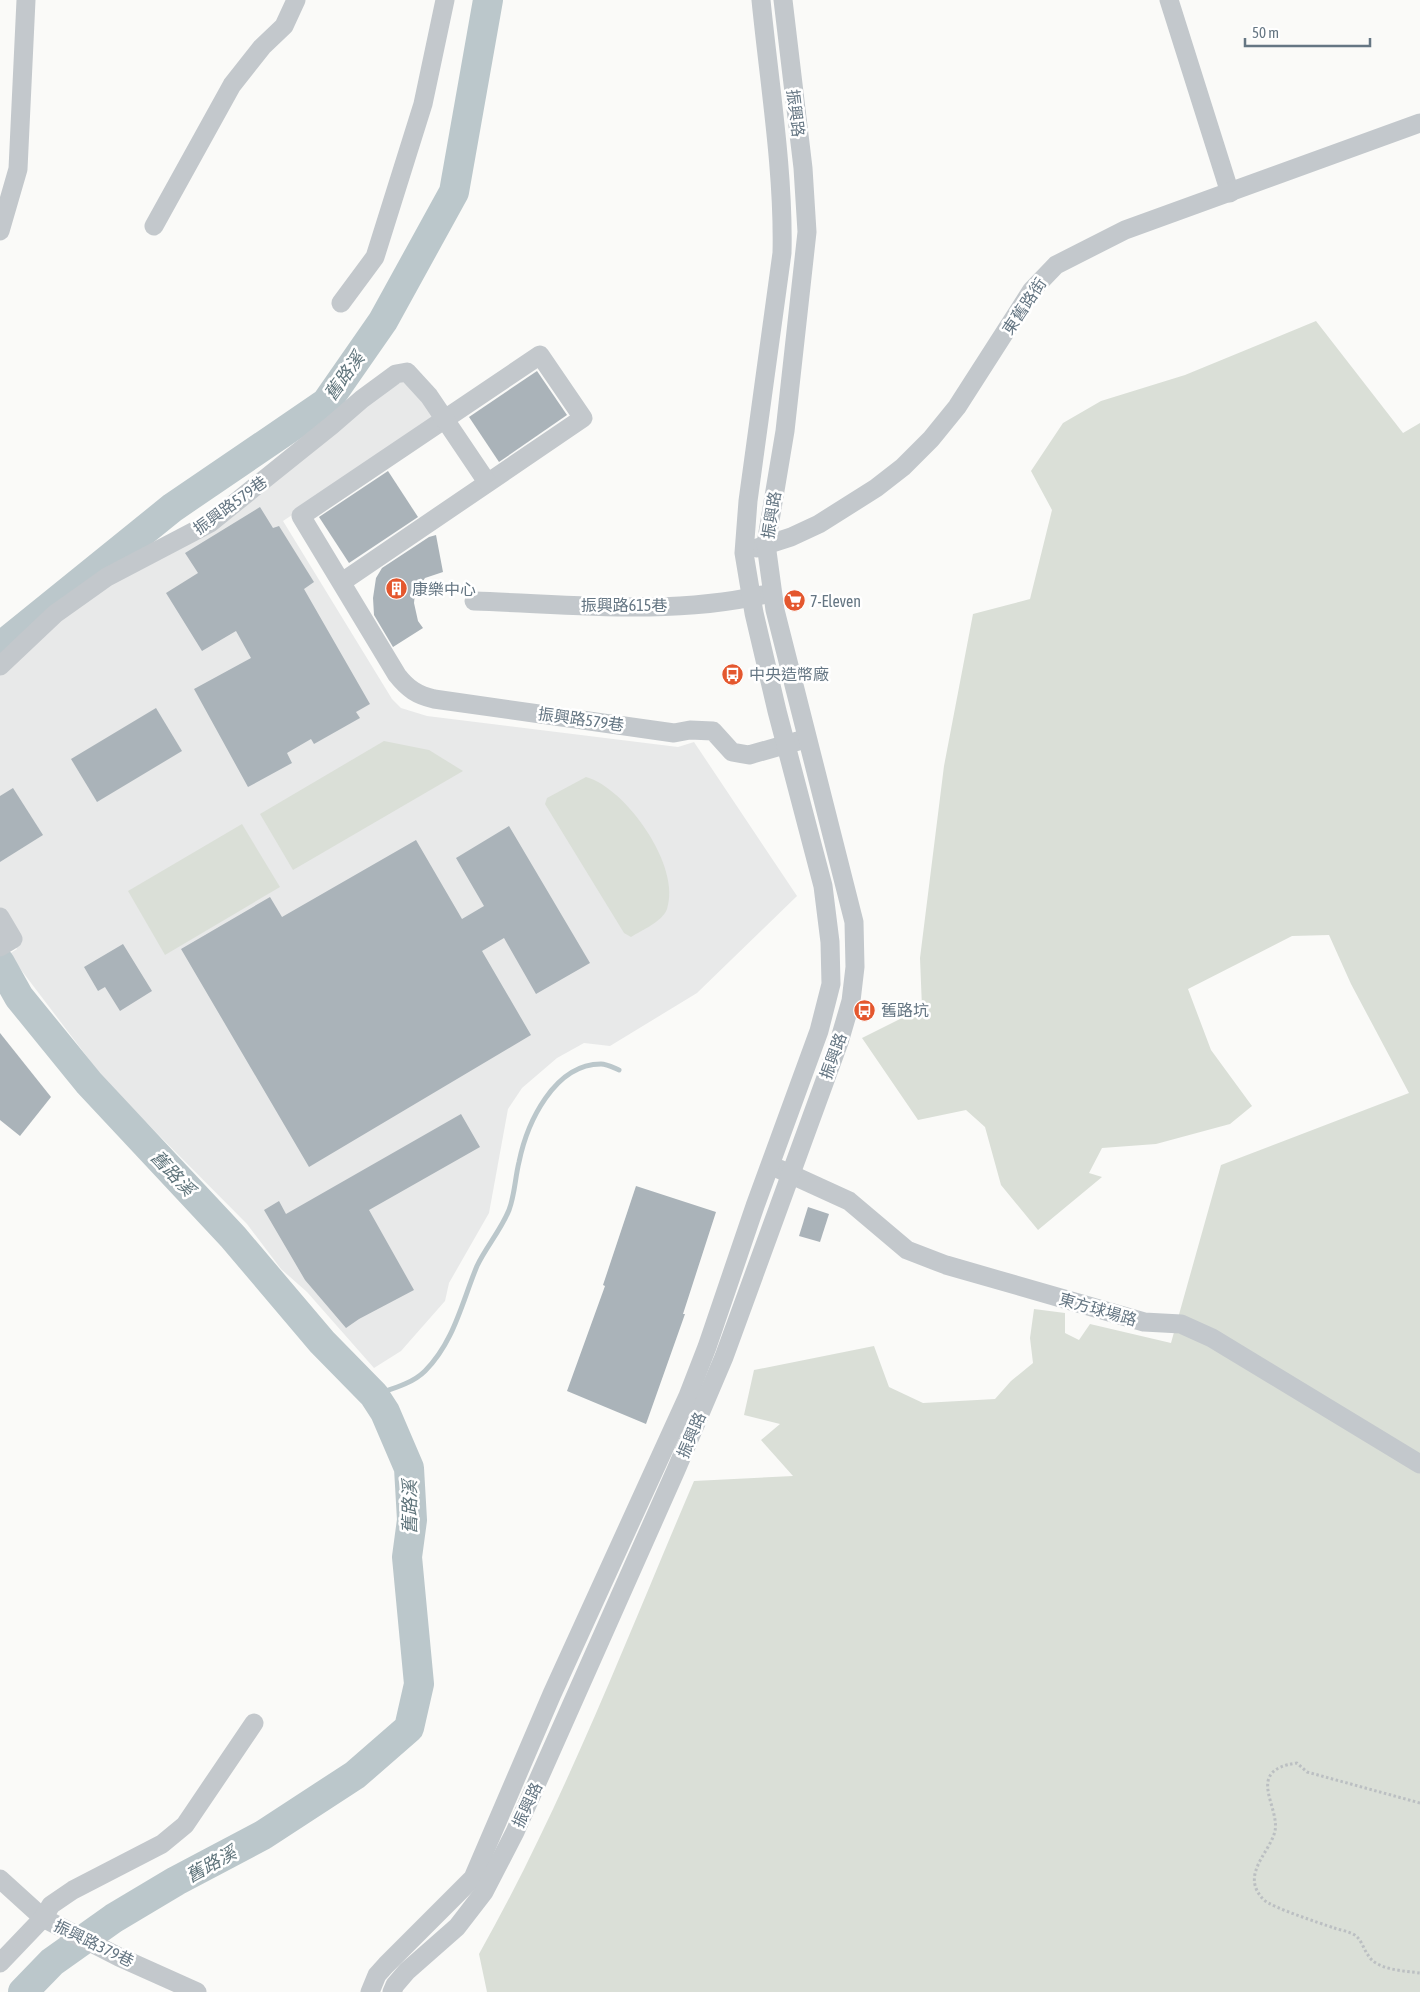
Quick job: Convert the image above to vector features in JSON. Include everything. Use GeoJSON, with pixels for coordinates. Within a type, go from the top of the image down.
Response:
{"type":"FeatureCollection","features":[{"type":"Feature","properties":{"kind":"street"},"geometry":{"type":"LineString","coordinates":[[0,231],[18,169],[26,0]]}},
{"type":"Feature","properties":{"kind":"street"},"geometry":{"type":"LineString","coordinates":[[154,226],[232,85],[262,47],[284,26],[296,0]]}},
{"type":"Feature","properties":{"kind":"street"},"geometry":{"type":"LineString","coordinates":[[341,303],[375,257],[423,104],[445,0]]}},
{"type":"Feature","properties":{"kind":"street","name":"振興路"},"geometry":{"type":"LineString","coordinates":[[370,1992],[377,1975],[386,1964],[473,1878],[556,1686],[688,1396],[708,1347],[819,1031],[831,984],[830,942],[823,886],[785,744],[751,598],[744,553],[748,501],[782,244],[778,176],[761,0]]}},
{"type":"Feature","properties":{"kind":"street","name":"振興路"},"geometry":{"type":"LineString","coordinates":[[392,1992],[407,1971],[457,1927],[484,1892],[515,1832],[668,1488],[724,1357],[789,1174],[839,1042],[852,1001],[855,967],[854,922],[773,593],[766,544],[785,431],[807,232],[803,168],[783,0]]}},
{"type":"Feature","properties":{"kind":"street"},"geometry":{"type":"LineString","coordinates":[[1169,0],[1230,193]]}},
{"type":"Feature","properties":{"kind":"street","name":"東舊路街"},"geometry":{"type":"LineString","coordinates":[[744,553],[791,537],[819,524],[876,488],[903,467],[931,439],[957,407],[1032,290],[1056,265],[1125,230],[1420,123]]}},
{"type":"Feature","properties":{"kind":"street","name":"振興路579巷"},"geometry":{"type":"LineString","coordinates":[[342,582],[584,418],[540,355],[301,516],[397,675],[407,688],[420,696],[674,733],[690,730],[713,731],[732,752],[748,755],[809,739]]}},
{"type":"Feature","properties":{"kind":"street","name":"振興路579巷"},"geometry":{"type":"LineString","coordinates":[[0,666],[55,614],[107,577],[210,524],[332,426],[362,399],[396,374],[407,372],[429,396],[487,482]]}},
{"type":"Feature","properties":{"kind":"street","name":"振興路615巷"},"geometry":{"type":"LineString","coordinates":[[474,600],[640,608],[751,598],[773,593]]}},
{"type":"Feature","properties":{"kind":"street"},"geometry":{"type":"LineString","coordinates":[[0,917],[6,943]]}},
{"type":"Feature","properties":{"kind":"street","name":"東方球場路"},"geometry":{"type":"LineString","coordinates":[[771,1166],[849,1201],[908,1250],[946,1265],[1144,1322],[1180,1324],[1204,1335],[1420,1464]]}},
{"type":"Feature","properties":{"kind":"street"},"geometry":{"type":"LineString","coordinates":[[0,1963],[43,1918],[51,1905],[73,1890],[162,1844],[185,1825],[254,1724]]}},
{"type":"Feature","properties":{"kind":"street","name":"振興路379巷"},"geometry":{"type":"LineString","coordinates":[[0,1879],[43,1918],[119,1957],[197,1992]]}},
{"type":"Feature","properties":{"kind":"path"},"geometry":{"type":"LineString","coordinates":[[1420,1803],[1307,1772],[1297,1763],[1287,1765],[1277,1770],[1267,1787],[1268,1797],[1276,1821],[1275,1833],[1254,1874],[1256,1886],[1264,1900],[1353,1934],[1374,1962],[1420,1973]]}},
{"type":"Feature","properties":{"kind":"shaded area"},"geometry":{"type":"Polygon","coordinates":[[[1316,321],[1403,433],[1420,423],[1420,1992],[487,1992],[479,1954],[539,1839],[566,1780],[619,1661],[694,1481],[793,1476],[761,1440],[780,1424],[744,1415],[754,1370],[874,1346],[889,1387],[923,1403],[995,1399],[1011,1381],[1033,1363],[1030,1338],[1034,1309],[1065,1313],[1065,1333],[1079,1340],[1090,1324],[1171,1343],[1221,1165],[1409,1093],[1351,984],[1329,935],[1292,936],[1188,989],[1211,1050],[1252,1106],[1230,1124],[1156,1144],[1102,1148],[1089,1173],[1102,1177],[1038,1230],[1001,1185],[985,1127],[966,1110],[918,1120],[862,1038],[922,1008],[920,958],[944,766],[973,614],[1030,599],[1052,510],[1031,471],[1063,423],[1101,401],[1185,375],[1316,321]]]}},
{"type":"Feature","properties":{"kind":"shaded area"},"geometry":{"type":"Polygon","coordinates":[[[407,379],[437,419],[283,521],[392,699],[401,708],[427,716],[678,747],[694,742],[797,896],[697,993],[610,1046],[584,1043],[557,1058],[522,1088],[508,1109],[489,1213],[449,1283],[445,1301],[401,1351],[374,1368],[307,1292],[281,1269],[247,1224],[107,1083],[9,954],[17,949],[0,921],[0,667],[99,581],[153,557],[356,408],[407,379]]]}},
{"type":"Feature","properties":{"kind":"shaded area"},"geometry":{"type":"Polygon","coordinates":[[[384,741],[429,750],[463,771],[293,870],[260,814],[384,741]]]}},
{"type":"Feature","properties":{"kind":"shaded area"},"geometry":{"type":"Polygon","coordinates":[[[586,777],[602,784],[618,796],[633,813],[647,831],[659,852],[666,872],[669,892],[667,909],[656,922],[631,937],[624,933],[545,804],[547,798],[586,777]]]}},
{"type":"Feature","properties":{"kind":"shaded area"},"geometry":{"type":"Polygon","coordinates":[[[242,824],[280,887],[165,955],[128,891],[242,824]]]}},
{"type":"Feature","properties":{"kind":"building"},"geometry":{"type":"Polygon","coordinates":[[[537,371],[567,415],[499,462],[469,417],[537,371]]]}},
{"type":"Feature","properties":{"kind":"building"},"geometry":{"type":"Polygon","coordinates":[[[388,471],[418,517],[349,563],[319,517],[388,471]]]}},
{"type":"Feature","properties":{"kind":"building"},"geometry":{"type":"Polygon","coordinates":[[[260,507],[273,528],[279,526],[314,582],[304,589],[370,704],[356,712],[360,718],[314,744],[311,739],[287,753],[292,763],[248,787],[194,689],[251,658],[236,631],[202,651],[166,593],[198,573],[185,553],[260,507]]]}},
{"type":"Feature","properties":{"kind":"building","name":"康樂中心"},"geometry":{"type":"Polygon","coordinates":[[[436,535],[443,572],[425,578],[415,593],[414,603],[418,621],[423,628],[393,647],[374,615],[373,598],[376,578],[382,568],[429,537],[436,535]]]}},
{"type":"Feature","properties":{"kind":"building"},"geometry":{"type":"Polygon","coordinates":[[[156,708],[182,751],[97,802],[71,759],[156,708]]]}},
{"type":"Feature","properties":{"kind":"building"},"geometry":{"type":"Polygon","coordinates":[[[13,788],[43,835],[0,862],[0,796],[13,788]]]}},
{"type":"Feature","properties":{"kind":"building"},"geometry":{"type":"Polygon","coordinates":[[[509,826],[590,963],[536,994],[504,938],[482,951],[531,1035],[309,1167],[181,949],[270,897],[282,917],[416,840],[462,919],[484,906],[456,858],[509,826]]]}},
{"type":"Feature","properties":{"kind":"building"},"geometry":{"type":"Polygon","coordinates":[[[123,944],[152,991],[120,1011],[105,987],[98,991],[84,967],[123,944]]]}},
{"type":"Feature","properties":{"kind":"building"},"geometry":{"type":"Polygon","coordinates":[[[0,1033],[51,1097],[20,1136],[0,1120],[0,1033]]]}},
{"type":"Feature","properties":{"kind":"building"},"geometry":{"type":"Polygon","coordinates":[[[461,1114],[480,1147],[369,1210],[414,1290],[359,1319],[346,1328],[305,1280],[264,1210],[279,1201],[286,1214],[461,1114]]]}},
{"type":"Feature","properties":{"kind":"building"},"geometry":{"type":"Polygon","coordinates":[[[636,1186],[716,1212],[683,1314],[685,1314],[646,1424],[567,1391],[605,1286],[603,1285],[636,1186]]]}},
{"type":"Feature","properties":{"kind":"building"},"geometry":{"type":"Polygon","coordinates":[[[808,1207],[829,1214],[820,1242],[799,1236],[808,1207]]]}},
{"type":"Feature","properties":{"kind":"waterway","name":"舊路溪"},"geometry":{"type":"LineString","coordinates":[[0,647],[172,508],[326,403],[383,321],[454,192],[488,0]]}},
{"type":"Feature","properties":{"kind":"waterway","name":"舊路溪"},"geometry":{"type":"LineString","coordinates":[[0,963],[19,997],[89,1083],[233,1237],[322,1342],[374,1395],[385,1412],[409,1468],[412,1520],[407,1557],[419,1684],[409,1728],[355,1775],[263,1835],[176,1881],[114,1918],[52,1962],[23,1992]]}},
{"type":"Feature","properties":{"kind":"waterway"},"geometry":{"type":"LineString","coordinates":[[374,1395],[401,1386],[420,1376],[435,1360],[450,1335],[477,1266],[509,1210],[523,1147],[536,1114],[545,1098],[569,1074],[584,1067],[603,1064],[619,1070]]}},
{"type":"Feature","properties":{"kind":"place","name":"康樂中心"},"geometry":{"type":"Point","coordinates":[396,589]}},
{"type":"Feature","properties":{"kind":"place","name":"7-Eleven"},"geometry":{"type":"Point","coordinates":[794,601]}},
{"type":"Feature","properties":{"kind":"place","name":"中央造幣廠"},"geometry":{"type":"Point","coordinates":[733,674]}},
{"type":"Feature","properties":{"kind":"place","name":"舊路坑"},"geometry":{"type":"Point","coordinates":[865,1010]}}]}
